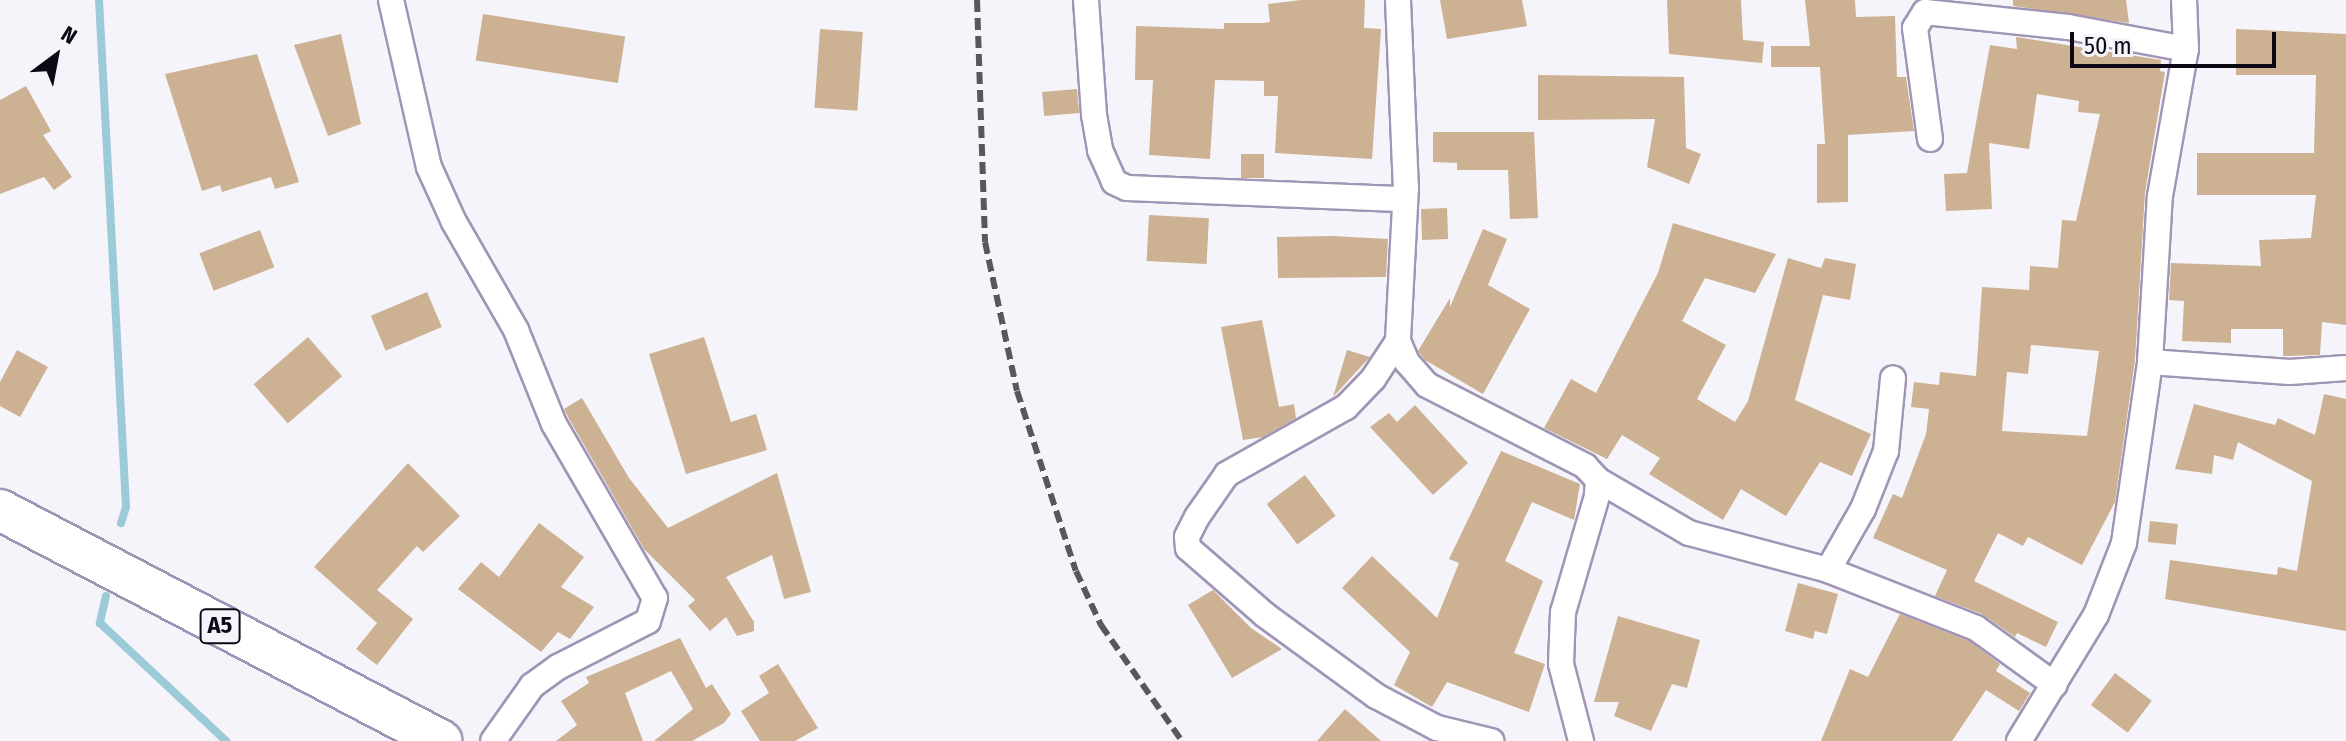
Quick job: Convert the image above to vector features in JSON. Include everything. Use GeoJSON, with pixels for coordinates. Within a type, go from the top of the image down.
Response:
{"type":"FeatureCollection","features":[{"type":"Feature","properties":{"kind":"highway","name":"A5"},"geometry":{"type":"LineString","coordinates":[[0,510],[441,741]]}},
{"type":"Feature","properties":{"kind":"street"},"geometry":{"type":"LineString","coordinates":[[391,0],[429,167],[516,330],[554,424],[655,598],[648,621],[558,667],[532,686],[493,741]]}},
{"type":"Feature","properties":{"kind":"street"},"geometry":{"type":"LineString","coordinates":[[1086,0],[1094,115],[1100,150],[1114,182],[1127,188],[1405,199]]}},
{"type":"Feature","properties":{"kind":"street"},"geometry":{"type":"LineString","coordinates":[[1398,0],[1405,199],[1398,341],[1407,362],[1427,385],[1585,466],[1598,480],[1689,533],[1828,570],[1976,628],[2055,685]]}},
{"type":"Feature","properties":{"kind":"street"},"geometry":{"type":"LineString","coordinates":[[2019,741],[2096,615],[2124,543],[2150,362],[2160,196],[2186,49],[2184,0]]}},
{"type":"Feature","properties":{"kind":"street"},"geometry":{"type":"LineString","coordinates":[[1930,139],[1915,28],[1925,12],[2068,27],[2186,49]]}},
{"type":"Feature","properties":{"kind":"street"},"geometry":{"type":"LineString","coordinates":[[1398,341],[1346,407],[1227,474],[1197,517],[1187,537],[1188,548],[1265,615],[1376,696],[1437,728],[1491,741]]}},
{"type":"Feature","properties":{"kind":"street"},"geometry":{"type":"LineString","coordinates":[[2150,362],[2290,372],[2346,368]]}},
{"type":"Feature","properties":{"kind":"street"},"geometry":{"type":"LineString","coordinates":[[1828,570],[1863,509],[1886,451],[1893,378]]}},
{"type":"Feature","properties":{"kind":"street"},"geometry":{"type":"LineString","coordinates":[[1581,741],[1561,664],[1563,612],[1598,480]]}},
{"type":"Feature","properties":{"kind":"building"},"geometry":{"type":"Polygon","coordinates":[[[1301,0],[1365,0],[1364,28],[1381,29],[1372,159],[1275,153],[1278,96],[1264,96],[1264,81],[1215,80],[1210,159],[1149,155],[1153,80],[1135,80],[1136,26],[1224,29],[1224,23],[1270,22],[1268,4],[1301,0]]]}},
{"type":"Feature","properties":{"kind":"building"},"geometry":{"type":"Polygon","coordinates":[[[1440,0],[1522,0],[1527,26],[1447,39],[1440,0]]]}},
{"type":"Feature","properties":{"kind":"building"},"geometry":{"type":"Polygon","coordinates":[[[1667,0],[1741,0],[1743,40],[1764,42],[1762,63],[1669,54],[1667,0]]]}},
{"type":"Feature","properties":{"kind":"building"},"geometry":{"type":"Polygon","coordinates":[[[1805,0],[1855,0],[1856,17],[1895,16],[1897,77],[1906,77],[1914,131],[1848,135],[1848,202],[1817,203],[1817,144],[1825,144],[1820,67],[1771,67],[1771,46],[1810,46],[1805,0]]]}},
{"type":"Feature","properties":{"kind":"building"},"geometry":{"type":"Polygon","coordinates":[[[2013,0],[2126,0],[2129,23],[2013,6],[2013,0]]]}},
{"type":"Feature","properties":{"kind":"building"},"geometry":{"type":"Polygon","coordinates":[[[483,14],[625,37],[618,83],[476,60],[483,14]]]}},
{"type":"Feature","properties":{"kind":"building"},"geometry":{"type":"Polygon","coordinates":[[[820,29],[863,32],[857,111],[814,108],[820,29]]]}},
{"type":"Feature","properties":{"kind":"building"},"geometry":{"type":"Polygon","coordinates":[[[2236,29],[2346,34],[2346,325],[2322,322],[2320,355],[2283,356],[2283,329],[2231,329],[2231,343],[2182,341],[2184,301],[2169,300],[2171,263],[2261,266],[2259,240],[2311,238],[2316,195],[2197,195],[2197,153],[2314,153],[2316,75],[2236,75],[2236,29]]]}},
{"type":"Feature","properties":{"kind":"building"},"geometry":{"type":"Polygon","coordinates":[[[341,34],[361,124],[328,136],[294,45],[341,34]]]}},
{"type":"Feature","properties":{"kind":"building"},"geometry":{"type":"Polygon","coordinates":[[[2016,37],[2161,60],[2160,71],[2165,72],[2145,193],[2135,360],[2115,502],[2082,565],[2028,537],[2023,546],[1998,533],[1974,581],[2058,622],[2046,647],[2017,633],[2015,637],[1982,614],[1935,596],[1947,570],[1873,538],[1893,494],[1902,498],[1926,434],[1929,409],[1911,407],[1914,382],[1939,385],[1940,372],[1976,376],[1982,287],[2029,290],[2030,266],[2058,268],[2062,220],[2076,221],[2100,114],[2078,112],[2079,101],[2037,94],[2029,149],[1989,143],[1992,209],[1946,211],[1944,174],[1967,173],[1990,45],[2017,49],[2016,37]],[[2031,345],[2028,374],[2007,372],[2002,431],[2087,436],[2099,351],[2031,345]]]}},
{"type":"Feature","properties":{"kind":"building"},"geometry":{"type":"Polygon","coordinates":[[[257,54],[299,182],[275,189],[271,177],[222,192],[220,185],[202,191],[165,74],[257,54]]]}},
{"type":"Feature","properties":{"kind":"building"},"geometry":{"type":"Polygon","coordinates":[[[1538,75],[1684,77],[1686,148],[1701,154],[1689,184],[1647,167],[1655,119],[1538,120],[1538,75]]]}},
{"type":"Feature","properties":{"kind":"building"},"geometry":{"type":"Polygon","coordinates":[[[26,86],[51,131],[43,135],[72,177],[54,190],[44,177],[0,194],[0,100],[26,86]]]}},
{"type":"Feature","properties":{"kind":"building"},"geometry":{"type":"Polygon","coordinates":[[[1077,89],[1079,113],[1044,116],[1042,92],[1077,89]]]}},
{"type":"Feature","properties":{"kind":"building"},"geometry":{"type":"Polygon","coordinates":[[[1433,132],[1534,132],[1538,218],[1510,219],[1508,170],[1457,170],[1457,163],[1433,162],[1433,132]]]}},
{"type":"Feature","properties":{"kind":"building"},"geometry":{"type":"Polygon","coordinates":[[[1241,154],[1264,154],[1264,178],[1241,178],[1241,154]]]}},
{"type":"Feature","properties":{"kind":"building"},"geometry":{"type":"Polygon","coordinates":[[[1447,208],[1448,239],[1422,240],[1421,209],[1447,208]]]}},
{"type":"Feature","properties":{"kind":"building"},"geometry":{"type":"Polygon","coordinates":[[[1149,215],[1209,218],[1207,264],[1147,261],[1149,215]]]}},
{"type":"Feature","properties":{"kind":"building"},"geometry":{"type":"Polygon","coordinates":[[[1673,223],[1776,254],[1755,293],[1705,278],[1682,321],[1726,345],[1697,399],[1735,422],[1748,401],[1788,258],[1821,268],[1825,258],[1856,264],[1850,300],[1823,295],[1795,400],[1871,434],[1852,476],[1820,462],[1786,516],[1741,489],[1723,520],[1649,474],[1660,458],[1622,435],[1607,459],[1544,428],[1571,379],[1596,393],[1658,273],[1673,223]]]}},
{"type":"Feature","properties":{"kind":"building"},"geometry":{"type":"Polygon","coordinates":[[[1483,229],[1507,239],[1488,285],[1530,309],[1483,394],[1425,360],[1418,351],[1450,298],[1450,307],[1483,229]]]}},
{"type":"Feature","properties":{"kind":"building"},"geometry":{"type":"Polygon","coordinates":[[[260,230],[274,267],[214,291],[199,253],[260,230]]]}},
{"type":"Feature","properties":{"kind":"building"},"geometry":{"type":"Polygon","coordinates":[[[1277,237],[1388,239],[1386,277],[1278,278],[1277,237]]]}},
{"type":"Feature","properties":{"kind":"building"},"geometry":{"type":"Polygon","coordinates":[[[427,292],[442,327],[386,351],[371,316],[427,292]]]}},
{"type":"Feature","properties":{"kind":"building"},"geometry":{"type":"Polygon","coordinates":[[[1262,320],[1279,407],[1294,404],[1296,418],[1263,437],[1243,440],[1221,327],[1262,320]]]}},
{"type":"Feature","properties":{"kind":"building"},"geometry":{"type":"Polygon","coordinates":[[[308,337],[342,376],[288,423],[254,384],[308,337]]]}},
{"type":"Feature","properties":{"kind":"building"},"geometry":{"type":"Polygon","coordinates":[[[704,337],[731,422],[756,414],[767,450],[686,474],[649,354],[704,337]]]}},
{"type":"Feature","properties":{"kind":"building"},"geometry":{"type":"Polygon","coordinates":[[[17,350],[48,367],[20,417],[0,406],[0,382],[17,350]]]}},
{"type":"Feature","properties":{"kind":"building"},"geometry":{"type":"Polygon","coordinates":[[[1347,350],[1370,357],[1333,397],[1347,350]]]}},
{"type":"Feature","properties":{"kind":"building"},"geometry":{"type":"Polygon","coordinates":[[[2324,394],[2346,399],[2346,631],[2165,599],[2170,560],[2277,575],[2278,567],[2297,571],[2312,481],[2238,442],[2233,460],[2214,455],[2212,474],[2175,469],[2194,404],[2275,425],[2278,418],[2315,435],[2324,394]]]}},
{"type":"Feature","properties":{"kind":"building"},"geometry":{"type":"Polygon","coordinates":[[[582,398],[629,478],[668,528],[777,473],[811,592],[784,599],[772,555],[726,577],[754,622],[754,631],[737,636],[726,617],[710,631],[688,606],[695,600],[644,549],[568,417],[564,409],[582,398]]]}},
{"type":"Feature","properties":{"kind":"building"},"geometry":{"type":"Polygon","coordinates":[[[1415,405],[1468,463],[1433,495],[1370,427],[1389,413],[1397,422],[1415,405]]]}},
{"type":"Feature","properties":{"kind":"building"},"geometry":{"type":"Polygon","coordinates":[[[1501,451],[1580,484],[1574,520],[1532,502],[1505,561],[1543,581],[1514,653],[1545,664],[1529,712],[1447,682],[1432,707],[1394,685],[1410,652],[1342,588],[1372,556],[1437,618],[1459,563],[1449,559],[1501,451]]]}},
{"type":"Feature","properties":{"kind":"building"},"geometry":{"type":"Polygon","coordinates":[[[408,463],[460,516],[423,552],[417,546],[377,590],[413,619],[377,665],[356,649],[377,623],[314,567],[408,463]]]}},
{"type":"Feature","properties":{"kind":"building"},"geometry":{"type":"Polygon","coordinates":[[[1305,475],[1336,516],[1297,545],[1267,504],[1305,475]]]}},
{"type":"Feature","properties":{"kind":"building"},"geometry":{"type":"Polygon","coordinates":[[[2150,521],[2178,524],[2176,545],[2148,542],[2150,521]]]}},
{"type":"Feature","properties":{"kind":"building"},"geometry":{"type":"Polygon","coordinates":[[[539,523],[584,557],[561,587],[594,607],[570,639],[558,632],[541,652],[458,589],[481,562],[499,577],[539,523]]]}},
{"type":"Feature","properties":{"kind":"building"},"geometry":{"type":"Polygon","coordinates":[[[1798,583],[1838,594],[1827,634],[1815,631],[1813,639],[1785,631],[1798,583]]]}},
{"type":"Feature","properties":{"kind":"building"},"geometry":{"type":"Polygon","coordinates":[[[1213,590],[1251,628],[1282,649],[1232,678],[1188,605],[1213,590]]]}},
{"type":"Feature","properties":{"kind":"building"},"geometry":{"type":"Polygon","coordinates":[[[1900,614],[1969,641],[2000,664],[1996,671],[2030,693],[2019,711],[1986,690],[1952,741],[1821,741],[1850,669],[1868,677],[1900,614]]]}},
{"type":"Feature","properties":{"kind":"building"},"geometry":{"type":"Polygon","coordinates":[[[1618,616],[1700,640],[1687,688],[1672,684],[1651,731],[1614,716],[1619,702],[1594,702],[1618,616]]]}},
{"type":"Feature","properties":{"kind":"building"},"geometry":{"type":"Polygon","coordinates":[[[680,638],[706,688],[712,684],[731,714],[724,723],[692,741],[654,741],[693,709],[671,671],[625,693],[643,741],[556,741],[577,725],[561,701],[589,683],[586,677],[680,638]]]}},
{"type":"Feature","properties":{"kind":"building"},"geometry":{"type":"Polygon","coordinates":[[[778,664],[818,728],[795,741],[760,741],[741,711],[769,693],[759,676],[778,664]]]}},
{"type":"Feature","properties":{"kind":"building"},"geometry":{"type":"Polygon","coordinates":[[[2115,673],[2152,701],[2128,733],[2091,705],[2115,673]]]}},
{"type":"Feature","properties":{"kind":"building"},"geometry":{"type":"Polygon","coordinates":[[[1345,709],[1381,741],[1317,741],[1345,709]]]}},
{"type":"Feature","properties":{"kind":"waterway"},"geometry":{"type":"LineString","coordinates":[[99,0],[126,507],[121,523]]}},
{"type":"Feature","properties":{"kind":"waterway"},"geometry":{"type":"LineString","coordinates":[[106,596],[100,623],[226,741]]}},
{"type":"Feature","properties":{"kind":"railway"},"geometry":{"type":"LineString","coordinates":[[977,0],[985,242],[1017,391],[1076,571],[1101,625],[1182,741]]}}]}
